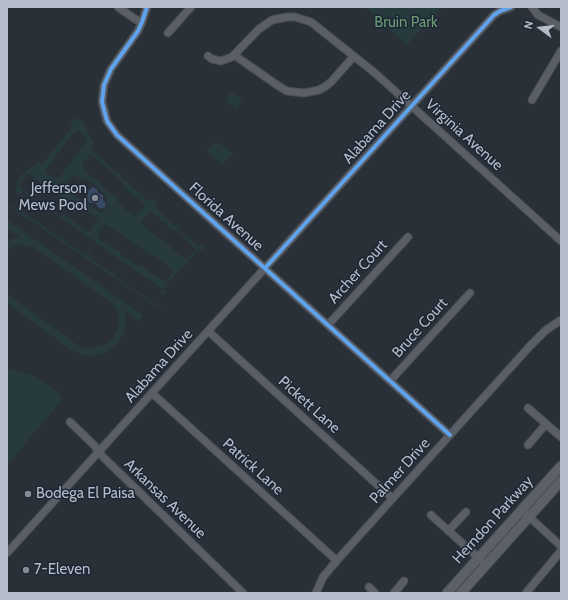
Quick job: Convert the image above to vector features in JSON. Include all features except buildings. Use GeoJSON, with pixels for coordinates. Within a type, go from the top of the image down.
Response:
{"type":"FeatureCollection","features":[{"type":"Feature","properties":{"kind":"main road","name":"Herndon Parkway"},"geometry":{"type":"LineString","coordinates":[[447,593],[561,466]]}},
{"type":"Feature","properties":{"kind":"main road","name":"Herndon Parkway"},"geometry":{"type":"LineString","coordinates":[[461,593],[561,481]]}},
{"type":"Feature","properties":{"kind":"street"},"geometry":{"type":"LineString","coordinates":[[118,7],[142,22]]}},
{"type":"Feature","properties":{"kind":"street","name":"Florida Avenue"},"geometry":{"type":"LineString","coordinates":[[147,7],[138,31],[111,69],[104,85],[102,102],[107,121],[117,135],[450,435]]}},
{"type":"Feature","properties":{"kind":"street"},"geometry":{"type":"LineString","coordinates":[[168,33],[191,7]]}},
{"type":"Feature","properties":{"kind":"street","name":"Alabama Drive"},"geometry":{"type":"LineString","coordinates":[[7,553],[494,15],[511,7]]}},
{"type":"Feature","properties":{"kind":"street"},"geometry":{"type":"LineString","coordinates":[[532,7],[538,14],[561,27]]}},
{"type":"Feature","properties":{"kind":"street","name":"Virginia Avenue"},"geometry":{"type":"LineString","coordinates":[[234,55],[265,24],[276,19],[287,17],[304,18],[375,73],[561,241]]}},
{"type":"Feature","properties":{"kind":"street"},"geometry":{"type":"LineString","coordinates":[[532,100],[561,51]]}},
{"type":"Feature","properties":{"kind":"street"},"geometry":{"type":"LineString","coordinates":[[208,56],[212,59],[221,61],[234,55],[280,87],[288,91],[304,93],[319,90],[326,86],[354,56]]}},
{"type":"Feature","properties":{"kind":"street","name":"Archer Court"},"geometry":{"type":"LineString","coordinates":[[328,325],[408,237]]}},
{"type":"Feature","properties":{"kind":"street","name":"Bruce Court"},"geometry":{"type":"LineString","coordinates":[[390,381],[470,293]]}},
{"type":"Feature","properties":{"kind":"street","name":"Palmer Drive"},"geometry":{"type":"LineString","coordinates":[[316,593],[323,577],[336,560],[546,330],[561,320]]}},
{"type":"Feature","properties":{"kind":"street","name":"Pickett Lane"},"geometry":{"type":"LineString","coordinates":[[208,331],[392,498]]}},
{"type":"Feature","properties":{"kind":"street","name":"Patrick Lane"},"geometry":{"type":"LineString","coordinates":[[152,393],[336,560]]}},
{"type":"Feature","properties":{"kind":"street"},"geometry":{"type":"LineString","coordinates":[[528,408],[561,436]]}},
{"type":"Feature","properties":{"kind":"street","name":"Arkansas Avenue"},"geometry":{"type":"LineString","coordinates":[[70,422],[95,446],[98,452],[243,593]]}},
{"type":"Feature","properties":{"kind":"street"},"geometry":{"type":"LineString","coordinates":[[528,444],[546,424]]}},
{"type":"Feature","properties":{"kind":"street"},"geometry":{"type":"LineString","coordinates":[[522,510],[561,546]]}},
{"type":"Feature","properties":{"kind":"street"},"geometry":{"type":"LineString","coordinates":[[448,531],[466,512]]}},
{"type":"Feature","properties":{"kind":"street"},"geometry":{"type":"LineString","coordinates":[[431,515],[486,565]]}},
{"type":"Feature","properties":{"kind":"street"},"geometry":{"type":"LineString","coordinates":[[526,593],[561,552]]}},
{"type":"Feature","properties":{"kind":"street"},"geometry":{"type":"LineString","coordinates":[[394,593],[404,581]]}},
{"type":"Feature","properties":{"kind":"street"},"geometry":{"type":"LineString","coordinates":[[369,587],[375,593]]}},
{"type":"Feature","properties":{"kind":"green space","name":"Bruin Park"},"geometry":{"type":"Polygon","coordinates":[[[365,7],[442,7],[407,45],[365,7]]]}},
{"type":"Feature","properties":{"kind":"green space"},"geometry":{"type":"Polygon","coordinates":[[[231,92],[243,100],[236,108],[225,101],[231,92]]]}},
{"type":"Feature","properties":{"kind":"green space"},"geometry":{"type":"Polygon","coordinates":[[[74,119],[79,119],[83,122],[94,143],[90,147],[98,156],[117,173],[121,171],[119,175],[148,201],[153,198],[157,203],[154,206],[176,227],[181,224],[178,229],[199,247],[202,244],[204,246],[203,251],[199,249],[163,288],[166,292],[160,293],[162,289],[22,191],[19,195],[16,192],[17,183],[21,175],[39,162],[42,165],[72,126],[70,122],[74,119]],[[77,130],[74,134],[73,133],[45,171],[56,180],[59,176],[60,177],[88,138],[77,130]],[[90,155],[81,165],[85,168],[84,169],[97,181],[98,180],[101,183],[100,184],[113,196],[114,195],[118,198],[118,202],[131,214],[135,216],[145,206],[136,196],[133,196],[134,195],[126,189],[127,188],[124,184],[116,178],[117,177],[103,164],[100,164],[101,163],[95,157],[94,158],[90,155]],[[27,174],[19,186],[29,194],[30,193],[31,196],[54,210],[60,216],[63,216],[64,214],[85,230],[90,232],[98,219],[72,202],[71,204],[32,176],[27,174]],[[73,175],[66,186],[77,191],[75,196],[102,213],[108,207],[106,196],[97,186],[84,177],[82,180],[73,175]],[[151,211],[141,222],[162,241],[163,239],[186,260],[196,249],[177,231],[172,230],[163,221],[160,221],[161,219],[151,211]],[[104,224],[97,235],[100,240],[135,264],[141,265],[166,282],[173,271],[167,267],[168,265],[153,255],[148,254],[109,226],[104,224]]]}},
{"type":"Feature","properties":{"kind":"green space"},"geometry":{"type":"Polygon","coordinates":[[[216,141],[233,153],[222,164],[207,151],[216,141]]]}},
{"type":"Feature","properties":{"kind":"green space"},"geometry":{"type":"Polygon","coordinates":[[[13,205],[85,255],[89,252],[89,257],[113,274],[117,271],[115,276],[161,308],[161,310],[11,207],[13,205]]]}},
{"type":"Feature","properties":{"kind":"green space"},"geometry":{"type":"Polygon","coordinates":[[[7,220],[143,315],[139,321],[124,309],[126,318],[124,333],[116,345],[104,354],[93,356],[85,355],[71,350],[7,303],[7,294],[84,348],[99,347],[108,343],[118,328],[118,313],[111,302],[33,247],[21,244],[7,249],[7,240],[20,237],[7,228],[7,220]]]}},
{"type":"Feature","properties":{"kind":"green space"},"geometry":{"type":"Polygon","coordinates":[[[7,368],[29,374],[42,381],[59,393],[62,400],[7,465],[7,368]]]}},
{"type":"Feature","properties":{"kind":"water","name":"Jefferson Mews Pool"},"geometry":{"type":"Polygon","coordinates":[[[93,187],[97,189],[98,193],[103,195],[103,200],[106,204],[105,207],[100,209],[95,203],[90,203],[88,201],[87,198],[89,190],[93,187]]]}},
{"type":"Feature","properties":{"kind":"cycle path"},"geometry":{"type":"LineString","coordinates":[[147,7],[138,31],[111,69],[104,85],[102,102],[107,121],[117,135],[450,435]]}},
{"type":"Feature","properties":{"kind":"cycle path"},"geometry":{"type":"LineString","coordinates":[[265,268],[494,15],[511,7]]}},
{"type":"Feature","properties":{"kind":"place","name":"Jefferson Mews Pool"},"geometry":{"type":"Point","coordinates":[95,198]}},
{"type":"Feature","properties":{"kind":"place","name":"Bodega El Paisa"},"geometry":{"type":"Point","coordinates":[28,494]}},
{"type":"Feature","properties":{"kind":"place","name":"7-Eleven"},"geometry":{"type":"Point","coordinates":[26,570]}}]}
